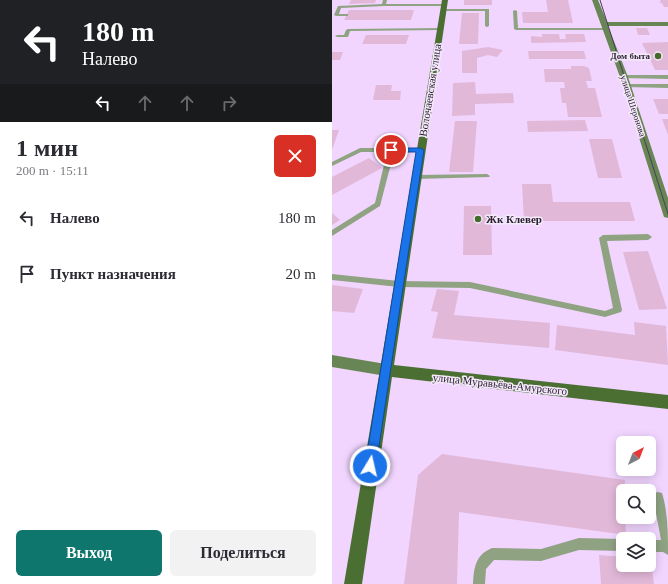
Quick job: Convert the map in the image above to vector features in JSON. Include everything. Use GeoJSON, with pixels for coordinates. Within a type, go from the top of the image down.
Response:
{"type":"FeatureCollection","features":[{"type":"Feature","properties":{"kind":"main road","name":"улица Шеронова"},"geometry":{"type":"LineString","coordinates":[[596,0],[624,77],[668,214]]}},
{"type":"Feature","properties":{"kind":"main road","name":"Волочаевская улица"},"geometry":{"type":"LineString","coordinates":[[353,584],[444,5]]}},
{"type":"Feature","properties":{"kind":"main road"},"geometry":{"type":"LineString","coordinates":[[605,27],[668,24]]}},
{"type":"Feature","properties":{"kind":"main road","name":"улица Муравьёва-Амурского"},"geometry":{"type":"LineString","coordinates":[[332,361],[386,370],[668,402]]}},
{"type":"Feature","properties":{"kind":"lane"},"geometry":{"type":"LineString","coordinates":[[346,15],[336,15],[339,8],[385,3],[444,5],[487,10],[487,26]]}},
{"type":"Feature","properties":{"kind":"lane"},"geometry":{"type":"LineString","coordinates":[[515,11],[516,29],[605,27]]}},
{"type":"Feature","properties":{"kind":"lane"},"geometry":{"type":"LineString","coordinates":[[335,42],[335,36],[346,36],[348,30],[440,29]]}},
{"type":"Feature","properties":{"kind":"lane"},"geometry":{"type":"LineString","coordinates":[[624,77],[668,77]]}},
{"type":"Feature","properties":{"kind":"lane"},"geometry":{"type":"LineString","coordinates":[[627,86],[668,86]]}},
{"type":"Feature","properties":{"kind":"lane"},"geometry":{"type":"LineString","coordinates":[[332,164],[360,150],[420,150]]}},
{"type":"Feature","properties":{"kind":"lane"},"geometry":{"type":"LineString","coordinates":[[332,233],[378,204],[391,150]]}},
{"type":"Feature","properties":{"kind":"lane"},"geometry":{"type":"LineString","coordinates":[[416,177],[487,176]]}},
{"type":"Feature","properties":{"kind":"lane"},"geometry":{"type":"LineString","coordinates":[[332,277],[399,284],[470,285],[605,314],[618,310],[604,238],[648,237]]}},
{"type":"Feature","properties":{"kind":"lane"},"geometry":{"type":"LineString","coordinates":[[656,546],[668,547],[658,497]]}},
{"type":"Feature","properties":{"kind":"lane"},"geometry":{"type":"LineString","coordinates":[[479,584],[480,566],[492,554],[541,555],[579,544],[616,545]]}},
{"type":"Feature","properties":{"kind":"building"},"geometry":{"type":"Polygon","coordinates":[[[351,0],[376,0],[375,3],[349,4],[351,0]]]}},
{"type":"Feature","properties":{"kind":"building"},"geometry":{"type":"Polygon","coordinates":[[[464,0],[492,0],[492,5],[464,5],[464,0]]]}},
{"type":"Feature","properties":{"kind":"building"},"geometry":{"type":"Polygon","coordinates":[[[546,0],[568,0],[573,23],[523,23],[522,12],[548,12],[546,0]]]}},
{"type":"Feature","properties":{"kind":"building"},"geometry":{"type":"Polygon","coordinates":[[[660,0],[668,0],[668,7],[664,7],[662,3],[659,2],[661,2],[660,0]]]}},
{"type":"Feature","properties":{"kind":"building"},"geometry":{"type":"Polygon","coordinates":[[[349,10],[414,10],[411,20],[344,20],[349,10]]]}},
{"type":"Feature","properties":{"kind":"building"},"geometry":{"type":"Polygon","coordinates":[[[462,13],[479,13],[478,44],[459,44],[462,13]]]}},
{"type":"Feature","properties":{"kind":"building"},"geometry":{"type":"Polygon","coordinates":[[[636,28],[647,28],[650,35],[638,35],[636,28]]]}},
{"type":"Feature","properties":{"kind":"building"},"geometry":{"type":"Polygon","coordinates":[[[542,34],[559,34],[560,39],[566,39],[565,34],[584,34],[586,42],[531,43],[531,36],[542,37],[542,34]]]}},
{"type":"Feature","properties":{"kind":"building"},"geometry":{"type":"Polygon","coordinates":[[[366,35],[409,35],[406,44],[362,44],[366,35]]]}},
{"type":"Feature","properties":{"kind":"building","name":"Дом быта"},"geometry":{"type":"Polygon","coordinates":[[[668,42],[668,70],[655,70],[642,43],[668,42]]]}},
{"type":"Feature","properties":{"kind":"building"},"geometry":{"type":"Polygon","coordinates":[[[488,47],[503,50],[497,57],[488,55],[477,58],[477,73],[462,73],[462,51],[488,47]]]}},
{"type":"Feature","properties":{"kind":"building"},"geometry":{"type":"Polygon","coordinates":[[[528,51],[584,51],[586,59],[529,59],[528,51]]]}},
{"type":"Feature","properties":{"kind":"building"},"geometry":{"type":"Polygon","coordinates":[[[332,52],[343,52],[340,60],[332,60],[332,52]]]}},
{"type":"Feature","properties":{"kind":"building"},"geometry":{"type":"Polygon","coordinates":[[[571,66],[584,66],[589,68],[592,81],[586,81],[588,88],[595,88],[602,117],[568,117],[566,103],[562,103],[560,88],[565,88],[564,82],[545,82],[544,69],[571,69],[571,66]]]}},
{"type":"Feature","properties":{"kind":"building"},"geometry":{"type":"Polygon","coordinates":[[[475,82],[476,94],[513,93],[514,103],[475,104],[475,115],[452,116],[453,83],[475,82]]]}},
{"type":"Feature","properties":{"kind":"building"},"geometry":{"type":"Polygon","coordinates":[[[376,85],[392,85],[391,91],[401,91],[400,100],[373,100],[376,85]]]}},
{"type":"Feature","properties":{"kind":"building"},"geometry":{"type":"Polygon","coordinates":[[[653,99],[668,99],[668,114],[659,114],[653,99]]]}},
{"type":"Feature","properties":{"kind":"building"},"geometry":{"type":"Polygon","coordinates":[[[662,119],[668,119],[668,135],[662,119]]]}},
{"type":"Feature","properties":{"kind":"building"},"geometry":{"type":"Polygon","coordinates":[[[585,120],[588,131],[528,132],[527,121],[585,120]]]}},
{"type":"Feature","properties":{"kind":"building"},"geometry":{"type":"Polygon","coordinates":[[[455,121],[477,121],[473,172],[449,172],[455,121]]]}},
{"type":"Feature","properties":{"kind":"building"},"geometry":{"type":"Polygon","coordinates":[[[332,130],[339,130],[332,150],[332,130]]]}},
{"type":"Feature","properties":{"kind":"building"},"geometry":{"type":"Polygon","coordinates":[[[589,139],[612,139],[622,178],[598,178],[589,139]]]}},
{"type":"Feature","properties":{"kind":"building"},"geometry":{"type":"Polygon","coordinates":[[[369,158],[382,168],[332,195],[332,177],[369,158]]]}},
{"type":"Feature","properties":{"kind":"building"},"geometry":{"type":"Polygon","coordinates":[[[522,184],[551,184],[553,202],[630,202],[635,221],[524,221],[522,184]]]}},
{"type":"Feature","properties":{"kind":"building","name":"Жк Клевер"},"geometry":{"type":"Polygon","coordinates":[[[464,206],[491,206],[492,255],[463,255],[464,206]]]}},
{"type":"Feature","properties":{"kind":"building"},"geometry":{"type":"Polygon","coordinates":[[[332,213],[340,220],[332,225],[332,213]]]}},
{"type":"Feature","properties":{"kind":"building"},"geometry":{"type":"Polygon","coordinates":[[[648,251],[667,309],[639,310],[623,252],[648,251]]]}},
{"type":"Feature","properties":{"kind":"building"},"geometry":{"type":"Polygon","coordinates":[[[332,285],[363,289],[354,313],[332,311],[332,285]]]}},
{"type":"Feature","properties":{"kind":"building"},"geometry":{"type":"Polygon","coordinates":[[[437,289],[459,291],[454,315],[550,323],[549,348],[432,338],[438,312],[431,311],[437,289]]]}},
{"type":"Feature","properties":{"kind":"building"},"geometry":{"type":"Polygon","coordinates":[[[634,322],[666,326],[668,365],[555,350],[557,325],[635,335],[634,322]]]}},
{"type":"Feature","properties":{"kind":"building"},"geometry":{"type":"Polygon","coordinates":[[[442,454],[625,480],[625,484],[616,484],[616,524],[625,524],[626,532],[616,532],[616,534],[459,512],[457,584],[404,584],[418,475],[442,454]]]}},
{"type":"Feature","properties":{"kind":"building"},"geometry":{"type":"Polygon","coordinates":[[[599,555],[616,556],[616,572],[653,572],[654,584],[601,584],[599,555]]]}},
{"type":"Feature","properties":{"kind":"tram line"},"geometry":{"type":"LineString","coordinates":[[600,0],[668,214]]}},
{"type":"Feature","properties":{"kind":"place","name":"Дом быта"},"geometry":{"type":"Point","coordinates":[658,56]}},
{"type":"Feature","properties":{"kind":"place","name":"Жк Клевер"},"geometry":{"type":"Point","coordinates":[478,219]}},
{"type":"Feature","properties":{"kind":"route"},"geometry":{"type":"LineString","coordinates":[[370,466],[420,150],[391,150]]}}]}
